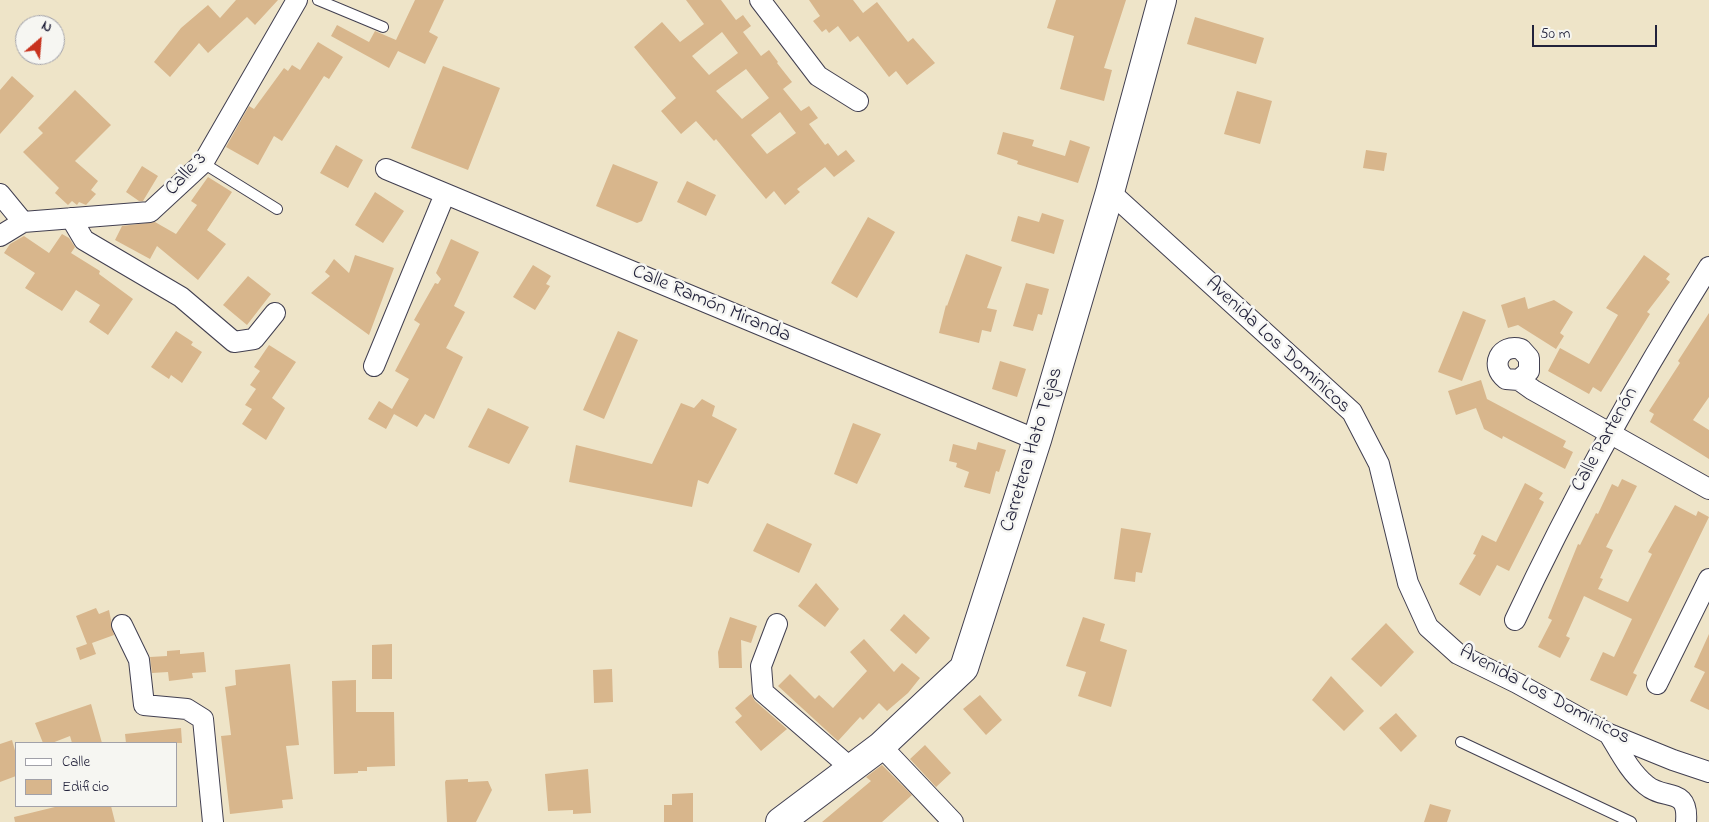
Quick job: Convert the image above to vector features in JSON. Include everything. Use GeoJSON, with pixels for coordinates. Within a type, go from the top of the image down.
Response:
{"type":"FeatureCollection","features":[{"type":"Feature","properties":{"kind":"street","name":"Calle 3"},"geometry":{"type":"LineString","coordinates":[[0,236],[23,222],[150,212],[203,163],[297,0]]}},
{"type":"Feature","properties":{"kind":"street"},"geometry":{"type":"LineString","coordinates":[[760,0],[818,76],[858,101]]}},
{"type":"Feature","properties":{"kind":"street","name":"Carretera Hato Tejas"},"geometry":{"type":"LineString","coordinates":[[780,822],[880,746],[964,668],[1037,440],[1110,192],[1162,0]]}},
{"type":"Feature","properties":{"kind":"street","name":"Calle Ramón Miranda"},"geometry":{"type":"LineString","coordinates":[[386,169],[1037,440]]}},
{"type":"Feature","properties":{"kind":"street","name":"Avenida Los Dominicos"},"geometry":{"type":"LineString","coordinates":[[1110,192],[1352,412],[1379,464],[1408,582],[1428,627],[1458,654],[1610,734],[1673,760],[1709,772]]}},
{"type":"Feature","properties":{"kind":"street"},"geometry":{"type":"LineString","coordinates":[[0,194],[23,222]]}},
{"type":"Feature","properties":{"kind":"street"},"geometry":{"type":"LineString","coordinates":[[374,366],[445,194]]}},
{"type":"Feature","properties":{"kind":"street"},"geometry":{"type":"LineString","coordinates":[[71,218],[84,240],[180,297],[234,342],[254,339],[275,313]]}},
{"type":"Feature","properties":{"kind":"street","name":"Calle Partenón"},"geometry":{"type":"LineString","coordinates":[[1515,620],[1550,546],[1610,433],[1651,359],[1709,267]]}},
{"type":"Feature","properties":{"kind":"street"},"geometry":{"type":"LineString","coordinates":[[1519,380],[1533,390],[1709,488]]}},
{"type":"Feature","properties":{"kind":"street"},"geometry":{"type":"LineString","coordinates":[[1657,684],[1709,579]]}},
{"type":"Feature","properties":{"kind":"street"},"geometry":{"type":"LineString","coordinates":[[777,624],[761,666],[763,692],[852,769]]}},
{"type":"Feature","properties":{"kind":"street"},"geometry":{"type":"LineString","coordinates":[[122,625],[139,660],[144,705],[187,709],[203,720],[213,822]]}},
{"type":"Feature","properties":{"kind":"street"},"geometry":{"type":"LineString","coordinates":[[1610,734],[1626,764],[1644,784],[1656,791],[1676,796],[1684,803],[1687,811],[1686,822]]}},
{"type":"Feature","properties":{"kind":"street"},"geometry":{"type":"LineString","coordinates":[[880,746],[953,822]]}},
{"type":"Feature","properties":{"kind":"lane"},"geometry":{"type":"LineString","coordinates":[[318,0],[383,27]]}},
{"type":"Feature","properties":{"kind":"lane"},"geometry":{"type":"LineString","coordinates":[[203,163],[277,209]]}},
{"type":"Feature","properties":{"kind":"lane"},"geometry":{"type":"LineString","coordinates":[[1461,742],[1631,822]]}},
{"type":"Feature","properties":{"kind":"building"},"geometry":{"type":"Polygon","coordinates":[[[236,0],[278,0],[255,25],[247,17],[208,53],[199,43],[170,77],[154,62],[181,28],[208,5],[220,18],[236,0]]]}},
{"type":"Feature","properties":{"kind":"building"},"geometry":{"type":"Polygon","coordinates":[[[415,0],[444,0],[429,32],[438,37],[425,64],[398,51],[389,68],[331,36],[337,25],[369,42],[375,31],[396,40],[415,0]]]}},
{"type":"Feature","properties":{"kind":"building"},"geometry":{"type":"Polygon","coordinates":[[[686,0],[721,0],[736,20],[743,15],[751,26],[743,32],[761,56],[769,50],[778,62],[792,82],[783,89],[801,111],[809,106],[818,118],[809,124],[825,145],[828,143],[838,156],[846,150],[855,161],[834,177],[825,167],[797,189],[800,192],[785,205],[774,191],[766,199],[716,139],[714,141],[696,121],[681,134],[661,111],[676,98],[634,47],[662,22],[680,42],[704,24],[686,0]],[[722,32],[692,56],[709,75],[738,53],[722,32]],[[746,69],[716,91],[742,119],[769,98],[746,69]],[[780,112],[751,135],[767,154],[796,133],[780,112]]]}},
{"type":"Feature","properties":{"kind":"building"},"geometry":{"type":"Polygon","coordinates":[[[809,0],[853,0],[863,13],[877,2],[908,42],[913,38],[935,63],[907,85],[896,71],[889,77],[858,36],[850,42],[838,26],[829,33],[826,29],[822,32],[813,21],[820,16],[809,0]]]}},
{"type":"Feature","properties":{"kind":"building"},"geometry":{"type":"Polygon","coordinates":[[[1056,0],[1126,0],[1104,68],[1112,70],[1104,101],[1060,89],[1074,36],[1047,28],[1056,0]]]}},
{"type":"Feature","properties":{"kind":"building"},"geometry":{"type":"Polygon","coordinates":[[[1195,17],[1264,38],[1256,64],[1187,44],[1195,17]]]}},
{"type":"Feature","properties":{"kind":"building"},"geometry":{"type":"Polygon","coordinates":[[[318,42],[343,57],[329,79],[324,76],[282,141],[274,136],[258,165],[226,147],[249,106],[254,109],[284,68],[288,71],[292,65],[300,70],[318,42]]]}},
{"type":"Feature","properties":{"kind":"building"},"geometry":{"type":"Polygon","coordinates":[[[443,66],[500,88],[468,170],[411,148],[443,66]]]}},
{"type":"Feature","properties":{"kind":"building"},"geometry":{"type":"Polygon","coordinates":[[[12,76],[34,96],[0,134],[0,90],[12,76]]]}},
{"type":"Feature","properties":{"kind":"building"},"geometry":{"type":"Polygon","coordinates":[[[75,90],[111,125],[75,161],[98,181],[91,190],[96,194],[86,205],[79,202],[77,205],[72,201],[68,205],[55,193],[59,188],[23,152],[43,133],[38,128],[75,90]]]}},
{"type":"Feature","properties":{"kind":"building"},"geometry":{"type":"Polygon","coordinates":[[[1237,91],[1272,101],[1260,144],[1224,134],[1237,91]]]}},
{"type":"Feature","properties":{"kind":"building"},"geometry":{"type":"Polygon","coordinates":[[[1003,132],[1034,140],[1032,146],[1065,156],[1070,140],[1090,147],[1078,183],[1017,164],[1018,161],[997,154],[1003,132]]]}},
{"type":"Feature","properties":{"kind":"building"},"geometry":{"type":"Polygon","coordinates":[[[336,145],[363,160],[348,188],[320,173],[336,145]]]}},
{"type":"Feature","properties":{"kind":"building"},"geometry":{"type":"Polygon","coordinates":[[[1366,150],[1387,153],[1384,171],[1363,168],[1366,150]]]}},
{"type":"Feature","properties":{"kind":"building"},"geometry":{"type":"Polygon","coordinates":[[[613,164],[658,182],[642,221],[637,223],[596,206],[613,164]]]}},
{"type":"Feature","properties":{"kind":"building"},"geometry":{"type":"Polygon","coordinates":[[[142,166],[158,176],[143,201],[139,201],[126,192],[142,166]]]}},
{"type":"Feature","properties":{"kind":"building"},"geometry":{"type":"Polygon","coordinates":[[[208,177],[232,192],[207,230],[226,244],[198,280],[157,246],[150,259],[115,240],[122,226],[155,222],[176,234],[197,205],[191,201],[208,177]]]}},
{"type":"Feature","properties":{"kind":"building"},"geometry":{"type":"Polygon","coordinates":[[[687,181],[716,195],[706,216],[677,202],[687,181]]]}},
{"type":"Feature","properties":{"kind":"building"},"geometry":{"type":"Polygon","coordinates":[[[375,192],[404,211],[383,243],[355,225],[375,192]]]}},
{"type":"Feature","properties":{"kind":"building"},"geometry":{"type":"Polygon","coordinates":[[[1042,213],[1064,220],[1054,254],[1011,241],[1018,216],[1039,222],[1042,213]]]}},
{"type":"Feature","properties":{"kind":"building"},"geometry":{"type":"Polygon","coordinates":[[[868,217],[895,232],[857,298],[831,283],[868,217]]]}},
{"type":"Feature","properties":{"kind":"building"},"geometry":{"type":"Polygon","coordinates":[[[62,234],[69,238],[75,247],[71,253],[100,271],[99,274],[133,299],[108,335],[89,322],[100,305],[76,290],[62,311],[25,288],[35,273],[4,253],[10,244],[24,236],[49,253],[62,234]]]}},
{"type":"Feature","properties":{"kind":"building"},"geometry":{"type":"Polygon","coordinates":[[[451,239],[479,252],[454,306],[465,312],[446,348],[463,357],[434,419],[425,414],[417,427],[394,414],[386,429],[368,419],[379,401],[392,409],[409,379],[395,371],[420,324],[414,320],[435,283],[438,284],[441,279],[436,273],[451,239]]]}},
{"type":"Feature","properties":{"kind":"building"},"geometry":{"type":"Polygon","coordinates":[[[966,254],[1002,267],[987,308],[997,310],[991,332],[982,330],[979,343],[939,333],[946,305],[966,254]]]}},
{"type":"Feature","properties":{"kind":"building"},"geometry":{"type":"Polygon","coordinates":[[[355,255],[394,268],[369,335],[311,293],[330,276],[325,272],[334,259],[349,273],[355,255]]]}},
{"type":"Feature","properties":{"kind":"building"},"geometry":{"type":"Polygon","coordinates":[[[1644,255],[1670,274],[1666,279],[1670,282],[1647,312],[1650,314],[1601,392],[1593,387],[1589,394],[1548,371],[1560,348],[1589,364],[1618,315],[1606,308],[1644,255]]]}},
{"type":"Feature","properties":{"kind":"building"},"geometry":{"type":"Polygon","coordinates":[[[533,265],[551,276],[546,284],[550,286],[535,310],[513,297],[533,265]]]}},
{"type":"Feature","properties":{"kind":"building"},"geometry":{"type":"Polygon","coordinates":[[[248,276],[271,294],[247,325],[223,305],[248,276]]]}},
{"type":"Feature","properties":{"kind":"building"},"geometry":{"type":"Polygon","coordinates":[[[1026,283],[1049,289],[1042,315],[1038,314],[1033,331],[1013,326],[1026,283]]]}},
{"type":"Feature","properties":{"kind":"building"},"geometry":{"type":"Polygon","coordinates":[[[1525,297],[1528,309],[1554,300],[1573,312],[1560,333],[1564,336],[1556,349],[1518,325],[1508,328],[1501,305],[1525,297]]]}},
{"type":"Feature","properties":{"kind":"building"},"geometry":{"type":"Polygon","coordinates":[[[1463,311],[1486,320],[1462,381],[1438,372],[1463,311]]]}},
{"type":"Feature","properties":{"kind":"building"},"geometry":{"type":"Polygon","coordinates":[[[1709,313],[1709,397],[1693,420],[1709,430],[1709,459],[1650,422],[1654,414],[1649,411],[1709,313]]]}},
{"type":"Feature","properties":{"kind":"building"},"geometry":{"type":"Polygon","coordinates":[[[176,331],[193,342],[191,345],[202,352],[182,383],[171,375],[169,379],[151,367],[176,331]]]}},
{"type":"Feature","properties":{"kind":"building"},"geometry":{"type":"Polygon","coordinates":[[[618,331],[638,340],[604,419],[583,410],[618,331]]]}},
{"type":"Feature","properties":{"kind":"building"},"geometry":{"type":"Polygon","coordinates":[[[269,345],[296,362],[272,398],[285,408],[266,440],[242,424],[252,409],[245,405],[256,389],[250,385],[260,371],[254,367],[269,345]]]}},
{"type":"Feature","properties":{"kind":"building"},"geometry":{"type":"Polygon","coordinates":[[[1000,361],[1026,369],[1017,397],[992,389],[1000,361]]]}},
{"type":"Feature","properties":{"kind":"building"},"geometry":{"type":"Polygon","coordinates":[[[1481,380],[1487,399],[1566,441],[1563,447],[1573,452],[1565,469],[1503,436],[1502,439],[1484,429],[1476,408],[1456,415],[1448,391],[1481,380]]]}},
{"type":"Feature","properties":{"kind":"building"},"geometry":{"type":"Polygon","coordinates":[[[702,399],[715,406],[712,416],[737,429],[708,484],[698,480],[692,507],[569,482],[576,445],[652,464],[681,403],[694,408],[702,399]]]}},
{"type":"Feature","properties":{"kind":"building"},"geometry":{"type":"Polygon","coordinates":[[[488,408],[529,427],[509,464],[468,447],[488,408]]]}},
{"type":"Feature","properties":{"kind":"building"},"geometry":{"type":"Polygon","coordinates":[[[853,423],[881,434],[857,484],[834,474],[853,423]]]}},
{"type":"Feature","properties":{"kind":"building"},"geometry":{"type":"Polygon","coordinates":[[[978,442],[1006,450],[999,472],[996,471],[990,494],[964,487],[969,472],[956,467],[957,463],[949,461],[953,444],[976,450],[978,442]]]}},
{"type":"Feature","properties":{"kind":"building"},"geometry":{"type":"Polygon","coordinates":[[[1622,479],[1637,486],[1606,547],[1613,550],[1600,578],[1603,579],[1598,589],[1628,602],[1652,554],[1648,552],[1675,505],[1696,516],[1698,511],[1709,517],[1633,673],[1637,675],[1627,696],[1590,680],[1603,652],[1614,657],[1632,619],[1584,596],[1566,636],[1570,638],[1560,658],[1538,647],[1552,620],[1548,618],[1578,544],[1580,545],[1596,513],[1598,514],[1612,484],[1618,487],[1622,479]]]}},
{"type":"Feature","properties":{"kind":"building"},"geometry":{"type":"Polygon","coordinates":[[[1525,483],[1543,493],[1539,499],[1544,502],[1509,571],[1497,565],[1480,596],[1459,584],[1476,555],[1473,554],[1482,535],[1496,542],[1525,483]]]}},
{"type":"Feature","properties":{"kind":"building"},"geometry":{"type":"Polygon","coordinates":[[[767,523],[812,544],[799,573],[753,551],[767,523]]]}},
{"type":"Feature","properties":{"kind":"building"},"geometry":{"type":"Polygon","coordinates":[[[1121,528],[1151,533],[1142,573],[1136,572],[1135,582],[1114,579],[1121,528]]]}},
{"type":"Feature","properties":{"kind":"building"},"geometry":{"type":"Polygon","coordinates":[[[816,583],[839,609],[825,627],[798,606],[816,583]]]}},
{"type":"Feature","properties":{"kind":"building"},"geometry":{"type":"Polygon","coordinates":[[[96,608],[99,614],[109,610],[114,635],[92,643],[96,654],[80,660],[76,648],[87,644],[76,616],[96,608]]]}},
{"type":"Feature","properties":{"kind":"building"},"geometry":{"type":"Polygon","coordinates":[[[904,614],[930,638],[916,654],[890,630],[904,614]]]}},
{"type":"Feature","properties":{"kind":"building"},"geometry":{"type":"Polygon","coordinates":[[[730,617],[757,626],[751,643],[741,640],[742,668],[719,668],[718,652],[730,617]]]}},
{"type":"Feature","properties":{"kind":"building"},"geometry":{"type":"Polygon","coordinates":[[[1083,617],[1105,624],[1100,641],[1127,650],[1111,707],[1078,696],[1086,672],[1066,666],[1083,617]]]}},
{"type":"Feature","properties":{"kind":"building"},"geometry":{"type":"Polygon","coordinates":[[[1386,623],[1414,652],[1381,687],[1351,659],[1386,623]]]}},
{"type":"Feature","properties":{"kind":"building"},"geometry":{"type":"Polygon","coordinates":[[[1709,634],[1709,710],[1690,701],[1705,672],[1694,667],[1709,634]]]}},
{"type":"Feature","properties":{"kind":"building"},"geometry":{"type":"Polygon","coordinates":[[[864,639],[894,672],[902,663],[920,678],[908,693],[887,711],[879,703],[863,720],[860,717],[838,741],[778,686],[790,674],[815,699],[819,695],[833,708],[867,671],[850,652],[864,639]]]}},
{"type":"Feature","properties":{"kind":"building"},"geometry":{"type":"Polygon","coordinates":[[[392,644],[392,679],[372,679],[372,645],[392,644]]]}},
{"type":"Feature","properties":{"kind":"building"},"geometry":{"type":"Polygon","coordinates":[[[180,650],[180,654],[204,652],[206,672],[192,673],[193,678],[169,681],[168,672],[152,673],[150,657],[167,656],[167,651],[180,650]]]}},
{"type":"Feature","properties":{"kind":"building"},"geometry":{"type":"Polygon","coordinates":[[[290,664],[299,745],[286,746],[293,799],[282,800],[283,808],[230,814],[221,736],[231,735],[225,687],[236,685],[235,670],[290,664]]]}},
{"type":"Feature","properties":{"kind":"building"},"geometry":{"type":"Polygon","coordinates":[[[612,669],[613,702],[594,703],[593,670],[612,669]]]}},
{"type":"Feature","properties":{"kind":"building"},"geometry":{"type":"Polygon","coordinates":[[[1331,676],[1364,711],[1344,731],[1312,700],[1331,676]]]}},
{"type":"Feature","properties":{"kind":"building"},"geometry":{"type":"Polygon","coordinates":[[[356,680],[356,712],[394,712],[395,766],[367,767],[367,771],[358,771],[358,773],[334,774],[332,681],[356,680]]]}},
{"type":"Feature","properties":{"kind":"building"},"geometry":{"type":"Polygon","coordinates":[[[751,694],[755,701],[787,729],[761,751],[735,722],[742,716],[735,708],[751,694]]]}},
{"type":"Feature","properties":{"kind":"building"},"geometry":{"type":"Polygon","coordinates":[[[980,695],[1002,720],[986,735],[963,709],[980,695]]]}},
{"type":"Feature","properties":{"kind":"building"},"geometry":{"type":"Polygon","coordinates":[[[91,704],[102,742],[72,742],[70,736],[55,742],[43,742],[35,723],[91,704]]]}},
{"type":"Feature","properties":{"kind":"building"},"geometry":{"type":"Polygon","coordinates":[[[1396,713],[1417,736],[1401,752],[1379,728],[1396,713]]]}},
{"type":"Feature","properties":{"kind":"building"},"geometry":{"type":"Polygon","coordinates":[[[181,728],[182,743],[126,742],[125,734],[181,728]]]}},
{"type":"Feature","properties":{"kind":"building"},"geometry":{"type":"Polygon","coordinates":[[[12,740],[15,750],[15,776],[0,782],[0,744],[12,740]]]}},
{"type":"Feature","properties":{"kind":"building"},"geometry":{"type":"Polygon","coordinates":[[[925,745],[951,773],[936,787],[910,759],[925,745]]]}},
{"type":"Feature","properties":{"kind":"building"},"geometry":{"type":"Polygon","coordinates":[[[882,765],[912,795],[882,822],[822,822],[871,781],[866,777],[882,765]]]}},
{"type":"Feature","properties":{"kind":"building"},"geometry":{"type":"Polygon","coordinates":[[[588,769],[591,813],[573,814],[573,810],[548,811],[545,774],[588,769]]]}},
{"type":"Feature","properties":{"kind":"building"},"geometry":{"type":"Polygon","coordinates":[[[468,779],[468,782],[488,781],[492,790],[476,822],[447,822],[445,782],[446,780],[468,779]]]}},
{"type":"Feature","properties":{"kind":"building"},"geometry":{"type":"Polygon","coordinates":[[[693,793],[693,822],[664,822],[664,805],[672,805],[672,794],[693,793]]]}},
{"type":"Feature","properties":{"kind":"building"},"geometry":{"type":"Polygon","coordinates":[[[1430,804],[1451,810],[1447,822],[1424,822],[1430,804]]]}},
{"type":"Feature","properties":{"kind":"building"},"geometry":{"type":"Polygon","coordinates":[[[55,807],[111,807],[115,822],[15,822],[14,817],[55,807]]]}}]}
